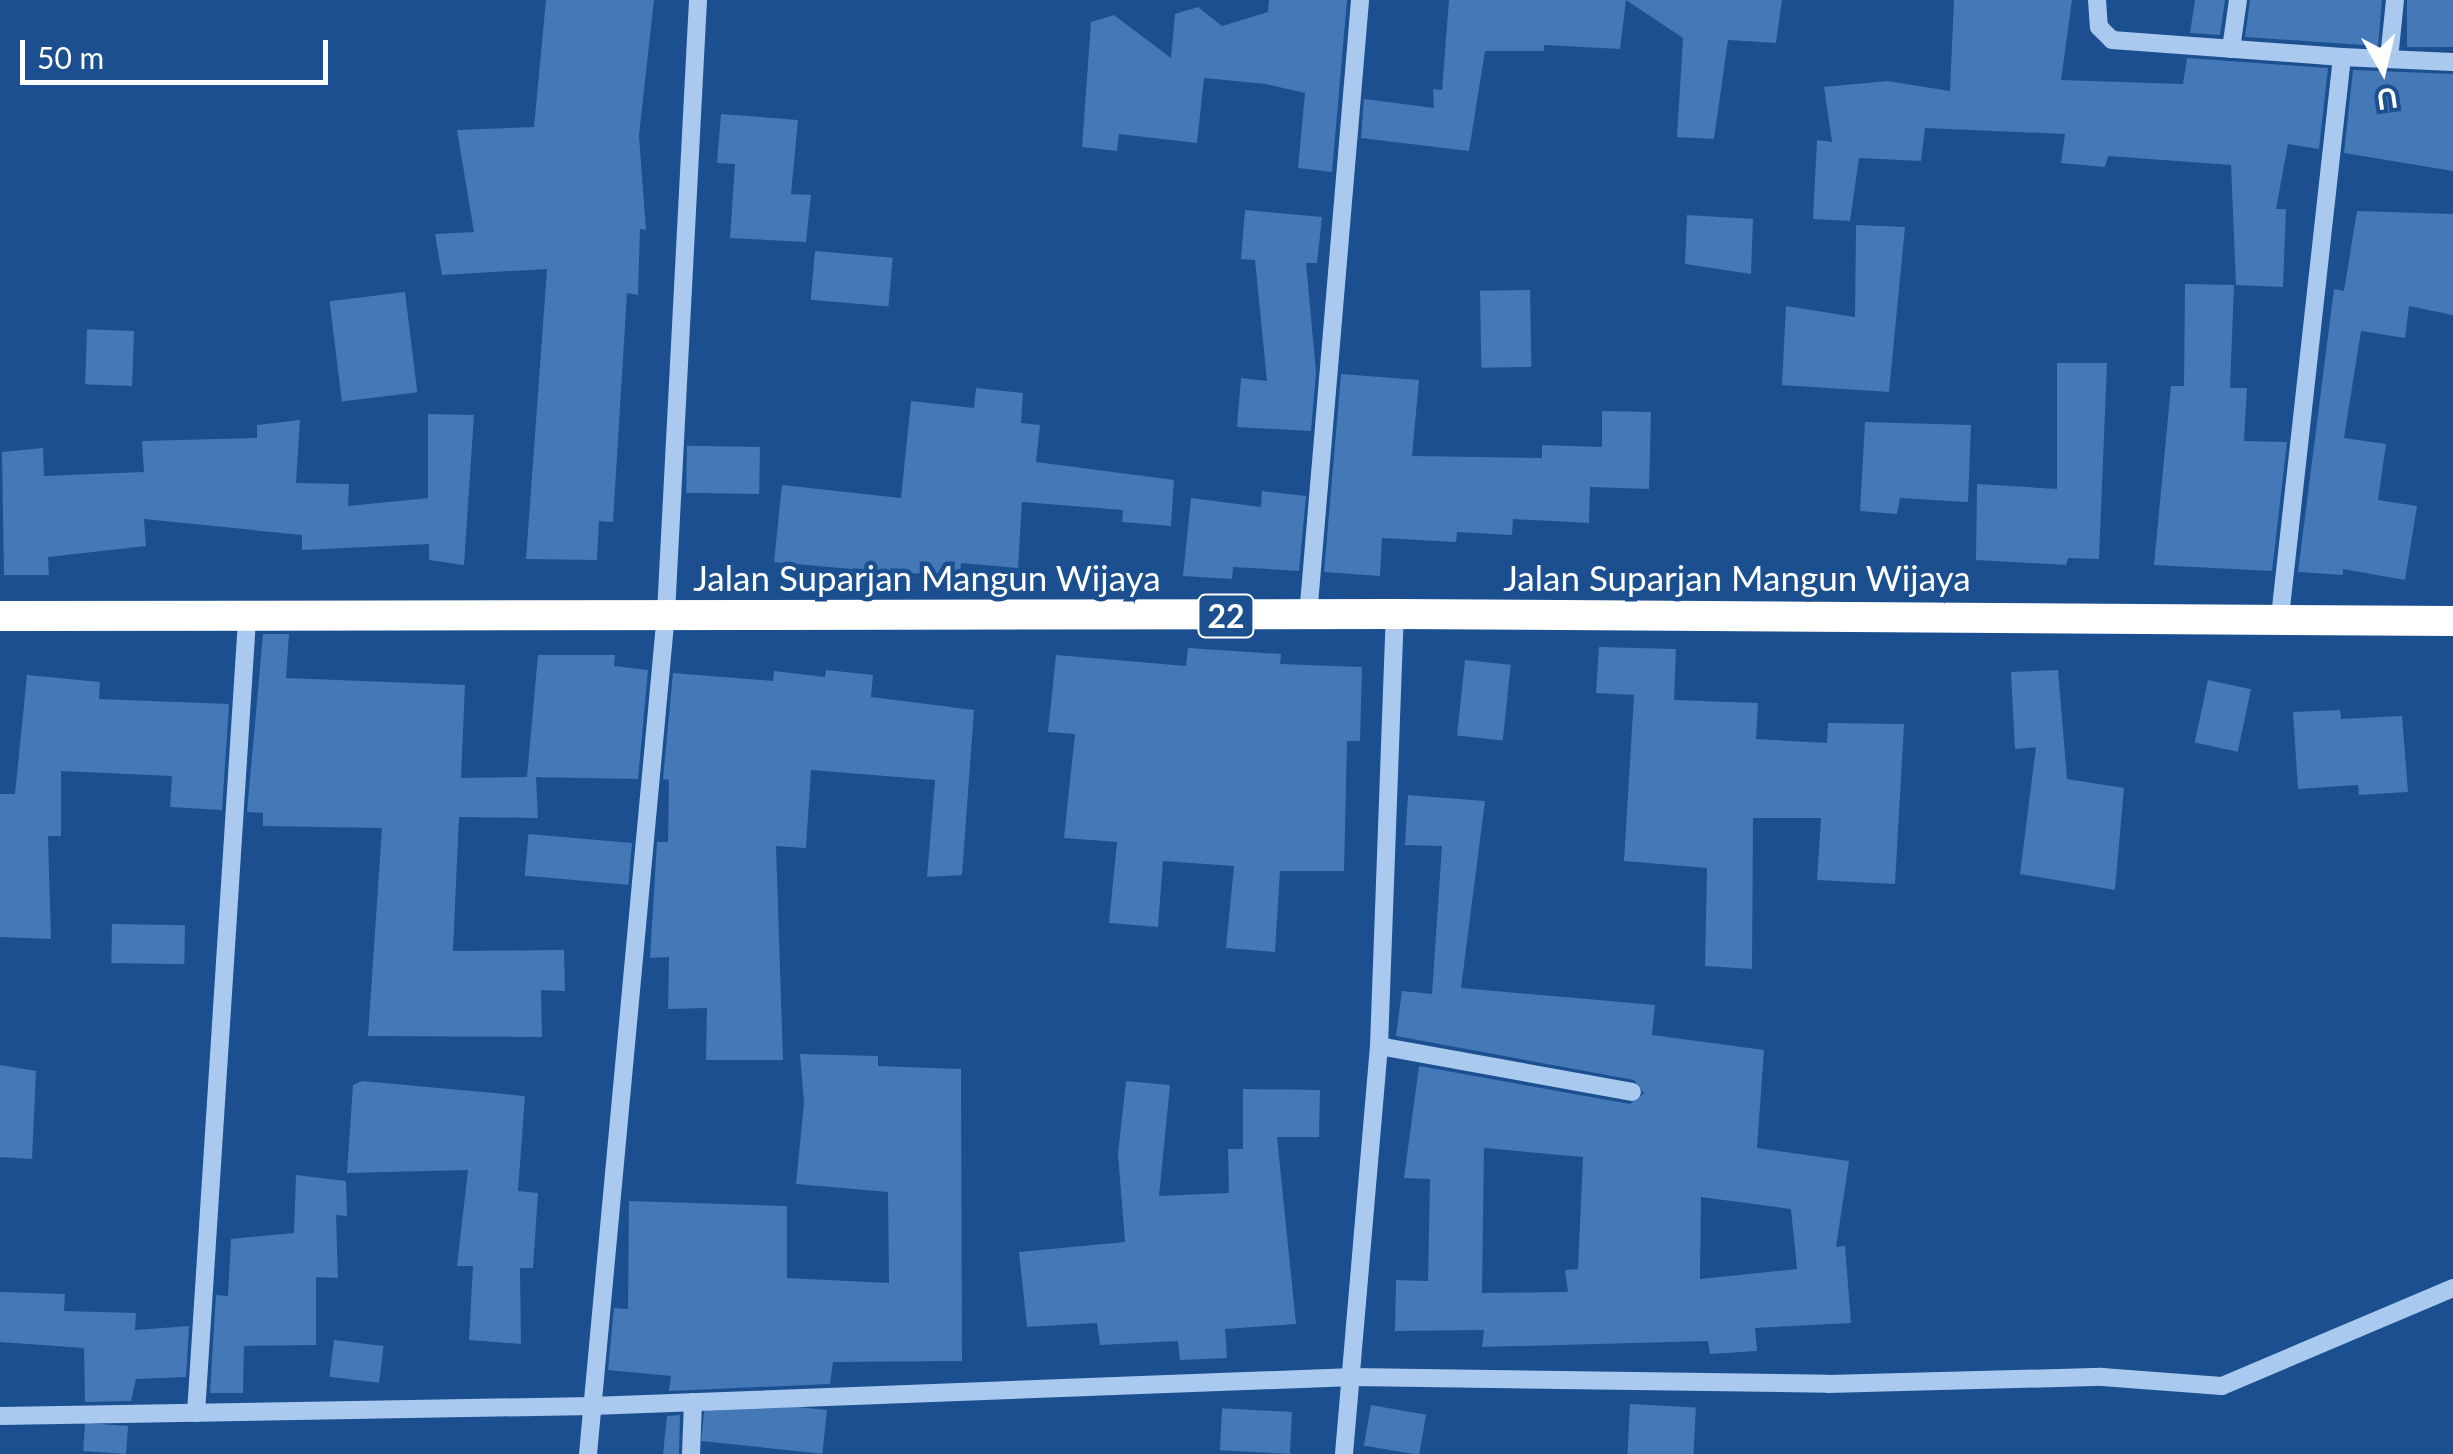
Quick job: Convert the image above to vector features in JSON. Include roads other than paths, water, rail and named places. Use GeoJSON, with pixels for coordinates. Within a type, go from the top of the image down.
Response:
{"type":"FeatureCollection","features":[{"type":"Feature","properties":{"kind":"highway","name":"Jalan Suparjan Mangun Wijaya"},"geometry":{"type":"LineString","coordinates":[[0,616],[247,620],[666,613],[1394,614],[2280,616],[2453,621]]}},
{"type":"Feature","properties":{"kind":"street"},"geometry":{"type":"LineString","coordinates":[[588,1454],[666,613],[698,0]]}},
{"type":"Feature","properties":{"kind":"street"},"geometry":{"type":"LineString","coordinates":[[1308,616],[1360,0]]}},
{"type":"Feature","properties":{"kind":"street"},"geometry":{"type":"LineString","coordinates":[[2098,0],[2099,28],[2112,40],[2453,62]]}},
{"type":"Feature","properties":{"kind":"street"},"geometry":{"type":"LineString","coordinates":[[2231,49],[2238,0]]}},
{"type":"Feature","properties":{"kind":"street"},"geometry":{"type":"LineString","coordinates":[[2390,59],[2395,0]]}},
{"type":"Feature","properties":{"kind":"street"},"geometry":{"type":"LineString","coordinates":[[2280,616],[2342,56]]}},
{"type":"Feature","properties":{"kind":"street"},"geometry":{"type":"LineString","coordinates":[[1344,1454],[1378,1046],[1394,614]]}},
{"type":"Feature","properties":{"kind":"street"},"geometry":{"type":"LineString","coordinates":[[196,1412],[247,620]]}},
{"type":"Feature","properties":{"kind":"street"},"geometry":{"type":"LineString","coordinates":[[1378,1046],[1632,1092]]}},
{"type":"Feature","properties":{"kind":"street"},"geometry":{"type":"LineString","coordinates":[[0,1416],[592,1406],[1353,1377],[1828,1384],[2102,1377],[2222,1386],[2453,1288]]}},
{"type":"Feature","properties":{"kind":"street"},"geometry":{"type":"LineString","coordinates":[[691,1454],[693,1402]]}}]}
